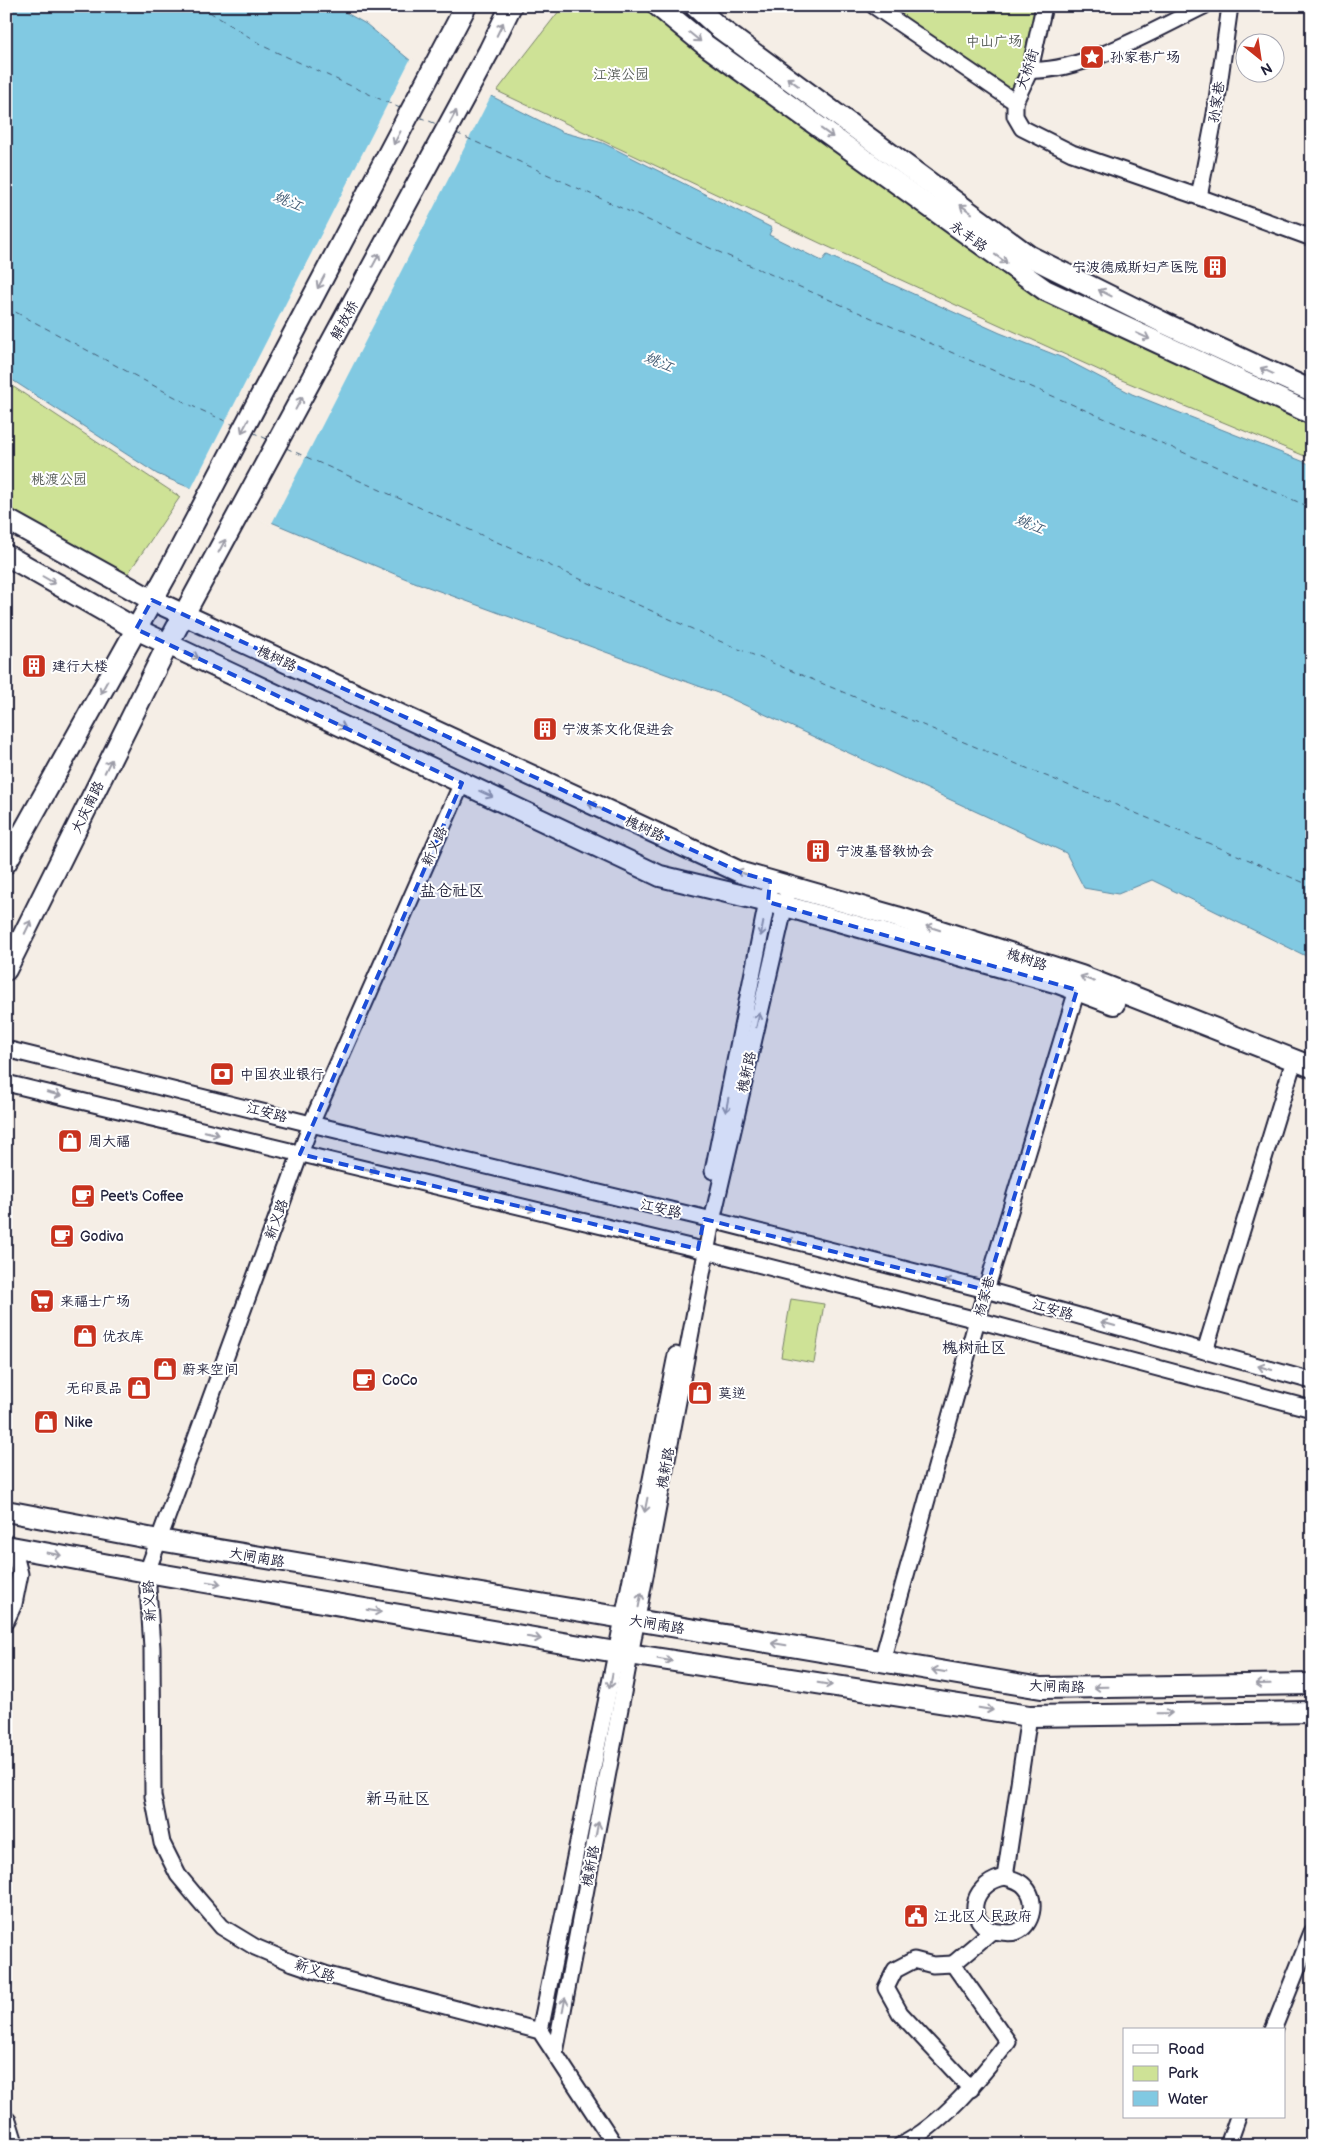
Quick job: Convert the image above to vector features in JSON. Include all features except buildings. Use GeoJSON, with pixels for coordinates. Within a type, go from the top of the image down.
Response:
{"type":"FeatureCollection","features":[{"type":"Feature","properties":{"kind":"main road"},"geometry":{"type":"LineString","coordinates":[[6,863],[152,600],[466,6]]}},
{"type":"Feature","properties":{"kind":"main road","name":"解放桥"},"geometry":{"type":"LineString","coordinates":[[184,615],[489,51],[511,6]]}},
{"type":"Feature","properties":{"kind":"main road","name":"永丰路"},"geometry":{"type":"LineString","coordinates":[[658,6],[704,44],[1045,290],[1312,414]]}},
{"type":"Feature","properties":{"kind":"main road","name":"永丰路"},"geometry":{"type":"LineString","coordinates":[[695,6],[718,27],[1029,256],[1166,324],[1312,391]]}},
{"type":"Feature","properties":{"kind":"main road","name":"槐树路"},"geometry":{"type":"LineString","coordinates":[[6,519],[152,600],[437,734],[733,869],[897,916],[1081,976],[1312,1068]]}},
{"type":"Feature","properties":{"kind":"main road","name":"槐树路"},"geometry":{"type":"LineString","coordinates":[[6,556],[136,629],[660,876],[776,904],[1077,990],[1312,1079]]}},
{"type":"Feature","properties":{"kind":"main road","name":"大庆南路"},"geometry":{"type":"LineString","coordinates":[[6,970],[184,615]]}},
{"type":"Feature","properties":{"kind":"main road","name":"大闸南路"},"geometry":{"type":"LineString","coordinates":[[6,1511],[159,1540],[1041,1688],[1312,1684]]}},
{"type":"Feature","properties":{"kind":"main road","name":"大闸南路"},"geometry":{"type":"LineString","coordinates":[[10,1546],[146,1572],[623,1653],[1029,1716],[1312,1712]]}},
{"type":"Feature","properties":{"kind":"main road"},"geometry":{"type":"LineString","coordinates":[[6,2122],[13,2145]]}},
{"type":"Feature","properties":{"kind":"street"},"geometry":{"type":"LineString","coordinates":[[874,6],[1015,102],[1015,116],[1022,128],[1072,154],[1312,238]]}},
{"type":"Feature","properties":{"kind":"street","name":"大桥街"},"geometry":{"type":"LineString","coordinates":[[1015,102],[1030,70],[1044,6]]}},
{"type":"Feature","properties":{"kind":"street"},"geometry":{"type":"LineString","coordinates":[[1030,70],[1044,71],[1080,63],[1204,6]]}},
{"type":"Feature","properties":{"kind":"street","name":"孙家巷"},"geometry":{"type":"LineString","coordinates":[[1199,197],[1215,114],[1230,6]]}},
{"type":"Feature","properties":{"kind":"street","name":"新义路"},"geometry":{"type":"LineString","coordinates":[[462,783],[311,1124],[146,1572],[152,1648],[153,1796],[162,1843],[178,1875],[222,1927],[256,1947],[328,1975],[540,2031]]}},
{"type":"Feature","properties":{"kind":"street","name":"槐新路"},"geometry":{"type":"LineString","coordinates":[[540,2031],[623,1653],[708,1219],[779,883]]}},
{"type":"Feature","properties":{"kind":"street","name":"杨家巷"},"geometry":{"type":"LineString","coordinates":[[882,1661],[977,1320],[1077,990]]}},
{"type":"Feature","properties":{"kind":"street","name":"江安路"},"geometry":{"type":"LineString","coordinates":[[6,1049],[708,1219],[986,1290],[1312,1381]]}},
{"type":"Feature","properties":{"kind":"street"},"geometry":{"type":"LineString","coordinates":[[1205,1351],[1291,1070]]}},
{"type":"Feature","properties":{"kind":"street"},"geometry":{"type":"LineString","coordinates":[[6,1083],[702,1250],[977,1320],[1312,1410]]}},
{"type":"Feature","properties":{"kind":"street"},"geometry":{"type":"LineString","coordinates":[[6,1621],[14,1604],[20,1574],[10,1546]]}},
{"type":"Feature","properties":{"kind":"street","name":"槐新路"},"geometry":{"type":"LineString","coordinates":[[555,2053],[623,1653]]}},
{"type":"Feature","properties":{"kind":"street"},"geometry":{"type":"LineString","coordinates":[[1005,1877],[1029,1716]]}},
{"type":"Feature","properties":{"kind":"street"},"geometry":{"type":"LineString","coordinates":[[1005,1877],[1016,1880],[1026,1887],[1031,1896],[1033,1910],[1026,1924],[1018,1931],[1005,1933],[985,1928],[978,1920],[974,1903],[985,1884],[1005,1877]]}},
{"type":"Feature","properties":{"kind":"street"},"geometry":{"type":"LineString","coordinates":[[971,2089],[900,2013],[886,1988],[895,1970],[914,1960],[933,1965],[953,1964],[992,1931]]}},
{"type":"Feature","properties":{"kind":"street"},"geometry":{"type":"LineString","coordinates":[[1274,2028],[1312,1932]]}},
{"type":"Feature","properties":{"kind":"street"},"geometry":{"type":"LineString","coordinates":[[901,2145],[915,2138],[971,2089],[1008,2042],[953,1964]]}},
{"type":"Feature","properties":{"kind":"street"},"geometry":{"type":"LineString","coordinates":[[540,2031],[615,2145]]}},
{"type":"Feature","properties":{"kind":"street"},"geometry":{"type":"LineString","coordinates":[[1228,2145],[1238,2118]]}},
{"type":"Feature","properties":{"kind":"highlighted area"},"geometry":{"type":"Polygon","coordinates":[[[152,600],[742,873],[770,881],[768,902],[1077,990],[986,1290],[704,1219],[698,1249],[300,1154],[462,783],[136,629],[152,600]]]}},
{"type":"Feature","properties":{"kind":"green space","name":"江滨公园"},"geometry":{"type":"Polygon","coordinates":[[[563,6],[641,6],[1025,280],[1312,417],[1312,459],[1112,376],[822,244],[497,91],[563,6]]]}},
{"type":"Feature","properties":{"kind":"green space","name":"中山广场"},"geometry":{"type":"Polygon","coordinates":[[[877,6],[1034,6],[1034,35],[1014,94],[877,6]]]}},
{"type":"Feature","properties":{"kind":"green space","name":"桃渡公园"},"geometry":{"type":"Polygon","coordinates":[[[6,382],[180,497],[125,578],[6,509],[6,382]]]}},
{"type":"Feature","properties":{"kind":"green space"},"geometry":{"type":"Polygon","coordinates":[[[791,1299],[824,1304],[814,1363],[781,1357],[791,1299]]]}},
{"type":"Feature","properties":{"kind":"water","name":"姚江"},"geometry":{"type":"Polygon","coordinates":[[[6,6],[334,6],[366,24],[428,75],[493,97],[562,132],[603,143],[772,228],[769,235],[822,261],[827,255],[1000,333],[1063,358],[1132,394],[1312,465],[1312,959],[1152,880],[1118,894],[1084,888],[1066,853],[723,695],[409,580],[157,474],[6,376],[6,6]]]}},
{"type":"Feature","properties":{"kind":"pier"},"geometry":{"type":"Polygon","coordinates":[[[411,58],[430,73],[492,94],[271,525],[190,491],[411,58]]]}},
{"type":"Feature","properties":{"kind":"ferry route"},"geometry":{"type":"LineString","coordinates":[[200,6],[265,47],[402,109]]}},
{"type":"Feature","properties":{"kind":"ferry route"},"geometry":{"type":"LineString","coordinates":[[419,117],[439,125]]}},
{"type":"Feature","properties":{"kind":"ferry route"},"geometry":{"type":"LineString","coordinates":[[456,133],[712,249],[1312,508]]}},
{"type":"Feature","properties":{"kind":"ferry route"},"geometry":{"type":"LineString","coordinates":[[6,307],[192,406],[234,425]]}},
{"type":"Feature","properties":{"kind":"ferry route"},"geometry":{"type":"LineString","coordinates":[[252,432],[269,440]]}},
{"type":"Feature","properties":{"kind":"ferry route"},"geometry":{"type":"LineString","coordinates":[[286,448],[717,640],[1312,886]]}},
{"type":"Feature","properties":{"kind":"place","name":"孙家巷广场"},"geometry":{"type":"Point","coordinates":[1092,57]}},
{"type":"Feature","properties":{"kind":"place","name":"宁波德威斯妇产医院"},"geometry":{"type":"Point","coordinates":[1215,267]}},
{"type":"Feature","properties":{"kind":"place","name":"建行大楼"},"geometry":{"type":"Point","coordinates":[34,666]}},
{"type":"Feature","properties":{"kind":"place","name":"宁波茶文化促进会"},"geometry":{"type":"Point","coordinates":[545,729]}},
{"type":"Feature","properties":{"kind":"place","name":"宁波基督教协会"},"geometry":{"type":"Point","coordinates":[818,851]}},
{"type":"Feature","properties":{"kind":"place","name":"中国农业银行"},"geometry":{"type":"Point","coordinates":[222,1074]}},
{"type":"Feature","properties":{"kind":"place","name":"周大福"},"geometry":{"type":"Point","coordinates":[70,1141]}},
{"type":"Feature","properties":{"kind":"place","name":"Peet's Coffee"},"geometry":{"type":"Point","coordinates":[83,1196]}},
{"type":"Feature","properties":{"kind":"place","name":"Godiva"},"geometry":{"type":"Point","coordinates":[62,1236]}},
{"type":"Feature","properties":{"kind":"place","name":"来福士广场"},"geometry":{"type":"Point","coordinates":[42,1301]}},
{"type":"Feature","properties":{"kind":"place","name":"优衣库"},"geometry":{"type":"Point","coordinates":[85,1336]}},
{"type":"Feature","properties":{"kind":"place","name":"蔚来空间"},"geometry":{"type":"Point","coordinates":[165,1369]}},
{"type":"Feature","properties":{"kind":"place","name":"CoCo"},"geometry":{"type":"Point","coordinates":[364,1380]}},
{"type":"Feature","properties":{"kind":"place","name":"无印良品"},"geometry":{"type":"Point","coordinates":[139,1388]}},
{"type":"Feature","properties":{"kind":"place","name":"莫逆"},"geometry":{"type":"Point","coordinates":[700,1393]}},
{"type":"Feature","properties":{"kind":"place","name":"Nike"},"geometry":{"type":"Point","coordinates":[46,1422]}},
{"type":"Feature","properties":{"kind":"place","name":"江北区人民政府"},"geometry":{"type":"Point","coordinates":[916,1916]}},
{"type":"Feature","properties":{"kind":"district","name":"盐仓社区"},"geometry":{"type":"Point","coordinates":[452,890]}},
{"type":"Feature","properties":{"kind":"district","name":"槐树社区"},"geometry":{"type":"Point","coordinates":[974,1347]}},
{"type":"Feature","properties":{"kind":"district","name":"新马社区"},"geometry":{"type":"Point","coordinates":[398,1798]}}]}
